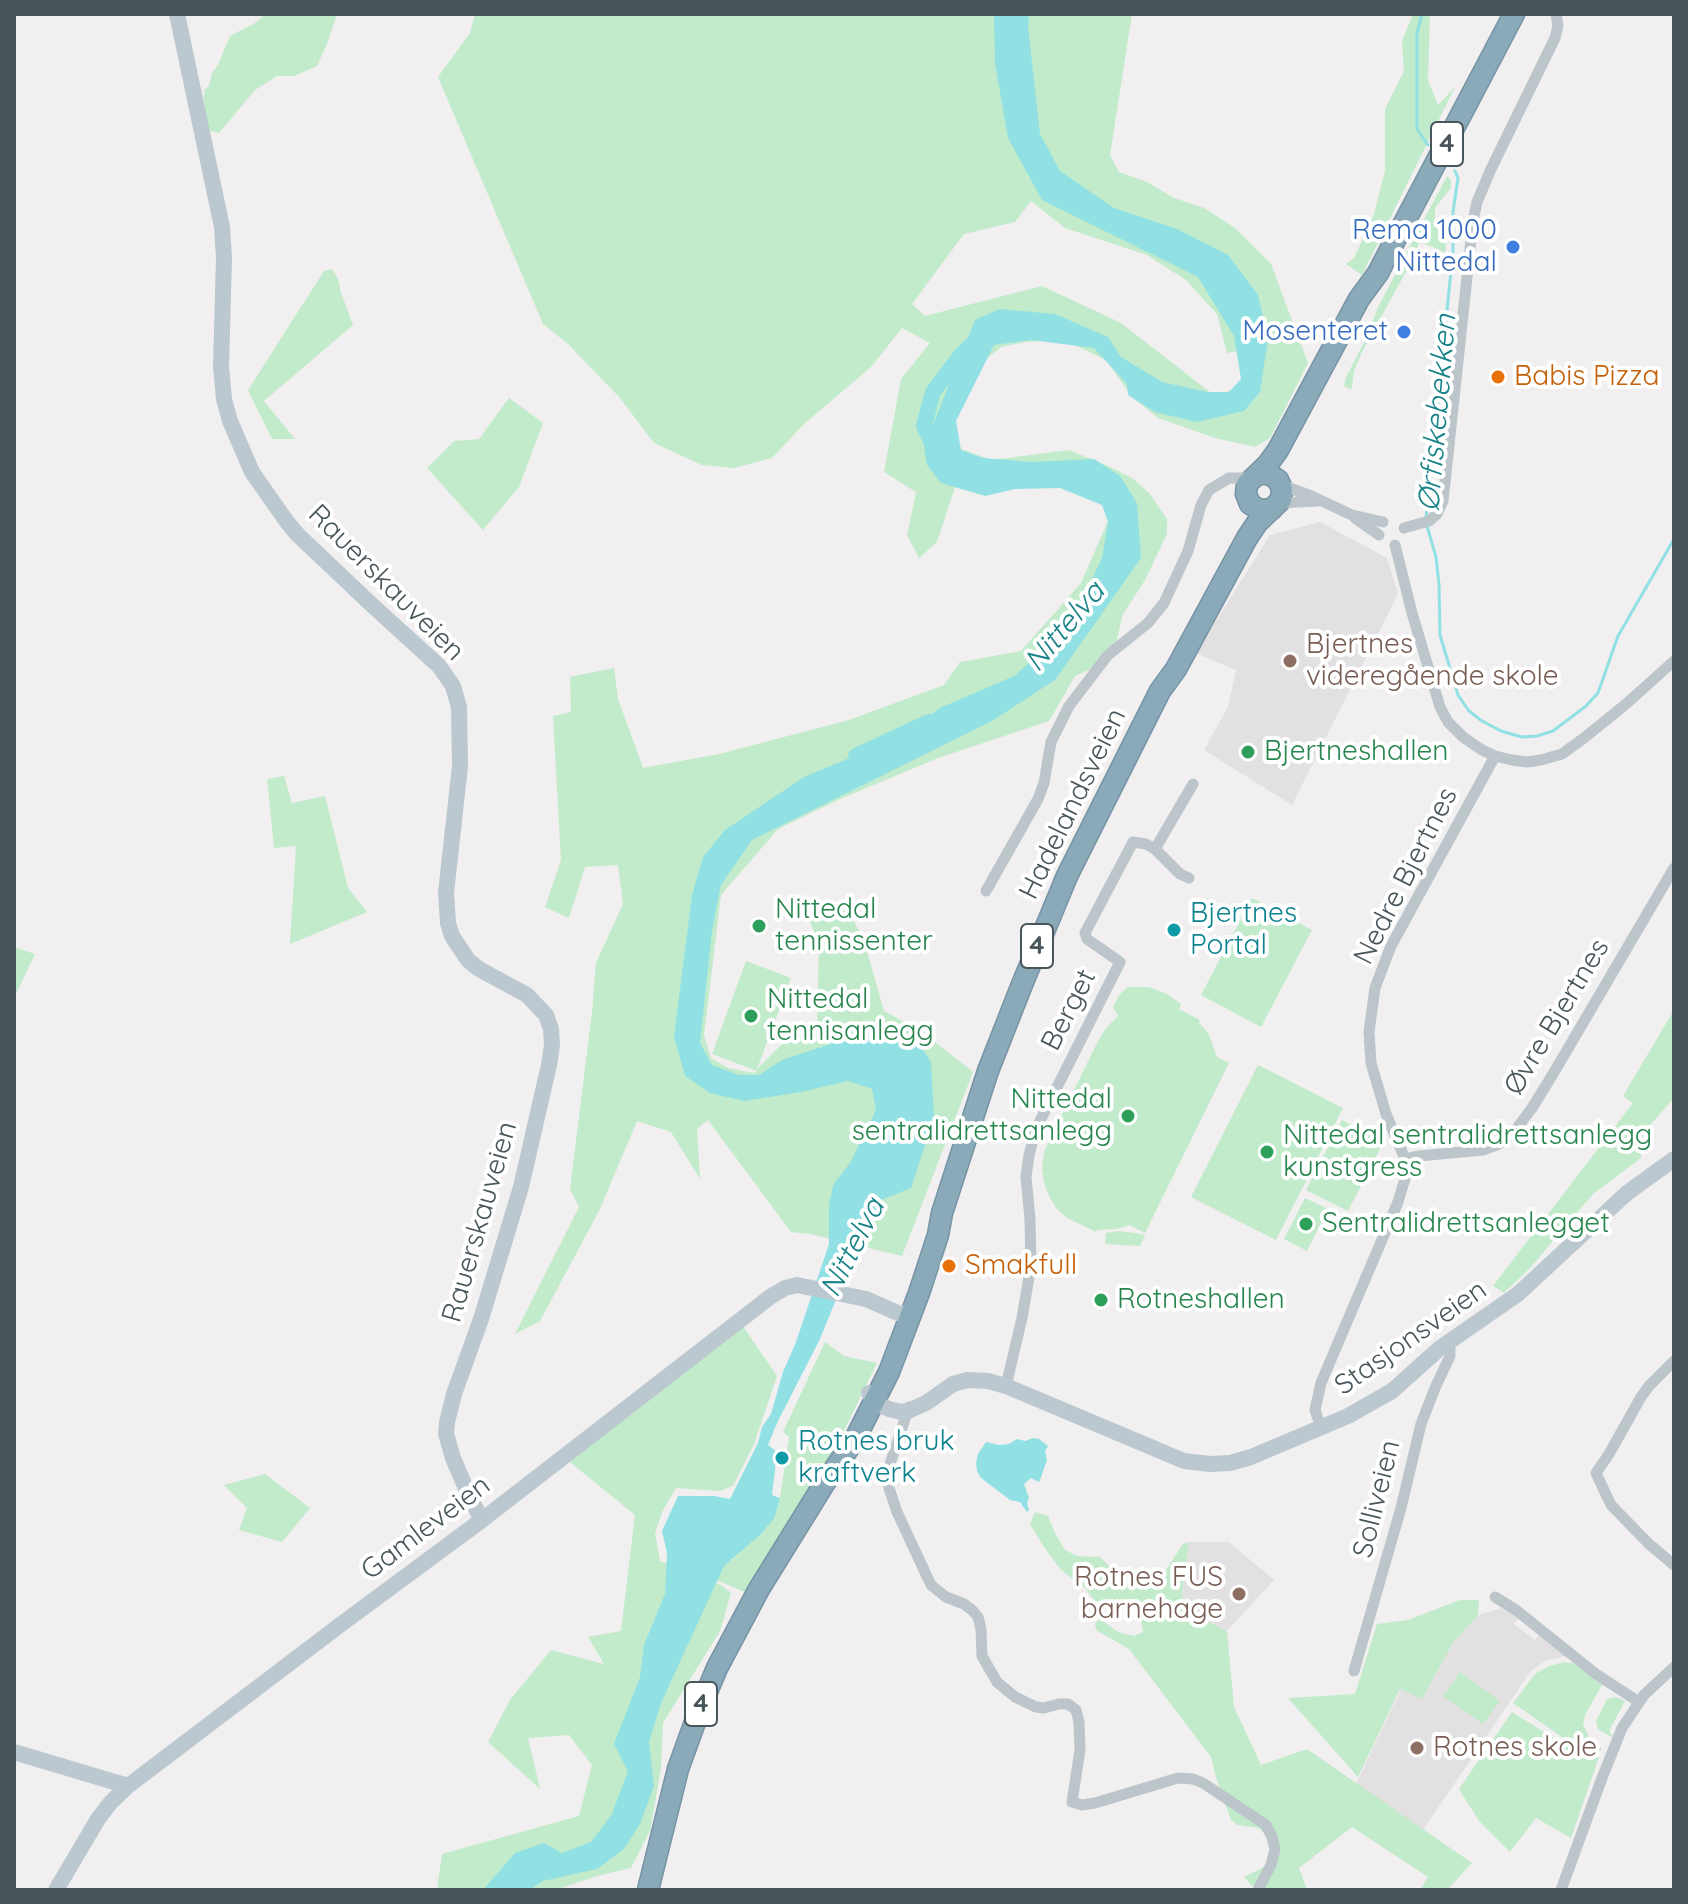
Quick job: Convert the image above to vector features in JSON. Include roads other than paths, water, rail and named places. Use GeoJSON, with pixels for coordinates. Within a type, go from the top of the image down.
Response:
{"type":"FeatureCollection","features":[{"type":"Feature","properties":{"kind":"highway","name":"Hadelandsveien"},"geometry":{"type":"LineString","coordinates":[[648,1890],[678,1769],[710,1684],[749,1606],[874,1396],[930,1233],[942,1213],[988,1071],[1042,933],[1091,826],[1160,691],[1176,669],[1247,538],[1278,495],[1286,462],[1371,293],[1378,273],[1514,14]]}},
{"type":"Feature","properties":{"kind":"highway","name":"Hadelandsveien"},"geometry":{"type":"LineString","coordinates":[[1160,691],[1169,661],[1237,531],[1251,487],[1278,450],[1359,299],[1378,273]]}},
{"type":"Feature","properties":{"kind":"highway"},"geometry":{"type":"LineString","coordinates":[[1269,474],[1276,477],[1278,495],[1264,510],[1256,508],[1251,487],[1269,474]]}},
{"type":"Feature","properties":{"kind":"main road","name":"Rauerskauveien"},"geometry":{"type":"LineString","coordinates":[[177,14],[222,227],[222,383],[236,436],[252,472],[293,529],[439,666],[453,686],[459,707],[460,766],[446,893],[448,923],[458,948],[468,960],[538,1004],[551,1029],[549,1065],[514,1213],[447,1422],[449,1446],[482,1520]]}},
{"type":"Feature","properties":{"kind":"main road","name":"Stasjonsveien"},"geometry":{"type":"LineString","coordinates":[[912,1407],[930,1401],[947,1387],[980,1380],[1006,1386],[1184,1461],[1230,1463],[1251,1457],[1360,1410],[1400,1385],[1447,1343],[1518,1294],[1627,1193],[1674,1159]]}},
{"type":"Feature","properties":{"kind":"main road","name":"Gamleveien"},"geometry":{"type":"LineString","coordinates":[[56,1890],[98,1819],[128,1786],[482,1520],[756,1307],[785,1288],[797,1285],[872,1301],[886,1300],[905,1310]]}},
{"type":"Feature","properties":{"kind":"main road"},"geometry":{"type":"LineString","coordinates":[[874,1396],[894,1411],[912,1407]]}},
{"type":"Feature","properties":{"kind":"main road"},"geometry":{"type":"LineString","coordinates":[[14,1752],[128,1786]]}},
{"type":"Feature","properties":{"kind":"street"},"geometry":{"type":"LineString","coordinates":[[1404,528],[1434,518],[1442,506],[1475,210],[1491,169],[1555,38],[1558,26],[1556,14]]}},
{"type":"Feature","properties":{"kind":"street"},"geometry":{"type":"LineString","coordinates":[[986,891],[1038,799],[1051,742],[1063,715],[1108,655],[1148,623],[1164,603],[1188,551],[1209,490],[1229,478],[1251,487]]}},
{"type":"Feature","properties":{"kind":"street"},"geometry":{"type":"LineString","coordinates":[[1278,495],[1319,501]]}},
{"type":"Feature","properties":{"kind":"street"},"geometry":{"type":"LineString","coordinates":[[1278,495],[1309,495],[1352,515],[1383,522]]}},
{"type":"Feature","properties":{"kind":"street"},"geometry":{"type":"LineString","coordinates":[[1352,515],[1379,535]]}},
{"type":"Feature","properties":{"kind":"street"},"geometry":{"type":"LineString","coordinates":[[1395,545],[1440,707],[1448,722],[1463,737],[1495,756],[1527,762],[1562,754],[1674,661]]}},
{"type":"Feature","properties":{"kind":"street","name":"Nedre Bjertnes"},"geometry":{"type":"LineString","coordinates":[[1405,1159],[1386,1114],[1371,1063],[1369,1032],[1375,988],[1395,939],[1495,756]]}},
{"type":"Feature","properties":{"kind":"street"},"geometry":{"type":"LineString","coordinates":[[1189,878],[1180,874],[1155,849],[1193,784]]}},
{"type":"Feature","properties":{"kind":"street","name":"Berget"},"geometry":{"type":"LineString","coordinates":[[1006,1386],[1031,1266],[1026,1177],[1029,1155],[1036,1129],[1120,962],[1087,939],[1085,933],[1129,846],[1137,842],[1155,849]]}},
{"type":"Feature","properties":{"kind":"street","name":"Øvre Bjertnes"},"geometry":{"type":"LineString","coordinates":[[1405,1159],[1475,1152],[1499,1144],[1511,1136],[1553,1074],[1674,868]]}},
{"type":"Feature","properties":{"kind":"street"},"geometry":{"type":"LineString","coordinates":[[1321,1428],[1315,1410],[1319,1388],[1402,1193],[1407,1172],[1405,1159]]}},
{"type":"Feature","properties":{"kind":"street","name":"Solliveien"},"geometry":{"type":"LineString","coordinates":[[1354,1671],[1397,1523],[1421,1424],[1450,1356],[1447,1343]]}},
{"type":"Feature","properties":{"kind":"street"},"geometry":{"type":"LineString","coordinates":[[1674,1361],[1641,1397],[1596,1473],[1611,1505],[1674,1565]]}},
{"type":"Feature","properties":{"kind":"street"},"geometry":{"type":"LineString","coordinates":[[912,1407],[888,1470],[889,1488],[897,1512],[931,1585],[946,1597],[964,1604],[978,1617],[982,1656],[997,1682],[1015,1697],[1036,1707],[1068,1704],[1076,1710],[1080,1750],[1072,1802],[1082,1805],[1095,1803],[1178,1778],[1203,1783],[1266,1825],[1275,1849],[1271,1865],[1258,1890]]}},
{"type":"Feature","properties":{"kind":"street"},"geometry":{"type":"LineString","coordinates":[[1495,1597],[1596,1674],[1639,1702]]}},
{"type":"Feature","properties":{"kind":"street"},"geometry":{"type":"LineString","coordinates":[[1561,1890],[1615,1743],[1627,1719],[1649,1689],[1674,1667]]}},
{"type":"Feature","properties":{"kind":"water","name":"Nittelva"},"geometry":{"type":"Polygon","coordinates":[[[994,14],[1029,14],[1040,134],[1060,171],[1114,208],[1177,229],[1228,255],[1258,295],[1268,339],[1260,392],[1244,411],[1197,422],[1155,412],[1128,395],[1127,384],[1094,348],[1031,340],[994,345],[956,421],[961,450],[983,458],[1032,462],[1094,459],[1120,476],[1137,503],[1141,558],[1055,680],[992,721],[752,840],[721,885],[712,931],[700,1043],[712,1065],[739,1075],[759,1075],[782,1060],[879,1028],[920,1045],[931,1062],[934,1118],[911,1188],[881,1200],[856,1250],[820,1339],[777,1423],[768,1445],[777,1452],[772,1495],[780,1498],[775,1517],[761,1534],[724,1566],[661,1703],[649,1742],[654,1786],[640,1824],[624,1849],[597,1869],[543,1881],[530,1890],[483,1890],[515,1853],[544,1843],[562,1853],[591,1842],[612,1814],[628,1771],[614,1744],[640,1677],[644,1645],[665,1594],[667,1553],[662,1531],[678,1496],[730,1499],[758,1443],[762,1427],[771,1414],[829,1244],[829,1206],[833,1185],[850,1163],[876,1110],[872,1089],[848,1081],[744,1101],[710,1093],[685,1076],[674,1037],[692,895],[703,857],[725,830],[804,777],[904,735],[940,708],[1014,676],[1068,629],[1102,558],[1108,522],[1102,505],[1060,488],[1015,489],[985,496],[941,483],[927,465],[924,447],[975,320],[999,309],[1055,314],[1108,337],[1121,357],[1162,382],[1207,392],[1229,392],[1241,379],[1234,336],[1198,277],[1042,200],[1008,138],[995,63],[994,14]]]}},
{"type":"Feature","properties":{"kind":"water"},"geometry":{"type":"Polygon","coordinates":[[[1033,1438],[1048,1446],[1045,1451],[1047,1460],[1039,1482],[1031,1478],[1024,1484],[1029,1498],[1027,1512],[1020,1502],[1010,1500],[981,1478],[976,1463],[986,1442],[999,1445],[1033,1438]]]}},
{"type":"Feature","properties":{"kind":"waterway","name":"Ørfiskebekken"},"geometry":{"type":"LineString","coordinates":[[1422,14],[1417,33],[1417,129],[1428,145]]}},
{"type":"Feature","properties":{"kind":"waterway","name":"Ørfiskebekken"},"geometry":{"type":"LineString","coordinates":[[1426,518],[1453,251],[1453,212],[1458,178],[1455,171]]}},
{"type":"Feature","properties":{"kind":"waterway","name":"Nittelva"},"geometry":{"type":"LineString","coordinates":[[937,453],[924,426],[933,392],[961,355],[976,341]]}},
{"type":"Feature","properties":{"kind":"waterway","name":"Ørfiskebekken"},"geometry":{"type":"LineString","coordinates":[[1427,526],[1436,557],[1440,635],[1458,695],[1469,711],[1482,721],[1522,737],[1553,731],[1598,693],[1618,636],[1674,539]]}},
{"type":"Feature","properties":{"kind":"waterway","name":"Nittelva"},"geometry":{"type":"LineString","coordinates":[[856,756],[929,722]]}},
{"type":"Feature","properties":{"kind":"place","name":"Rema 1000 Nittedal"},"geometry":{"type":"Point","coordinates":[1513,247]}},
{"type":"Feature","properties":{"kind":"place","name":"Mosenteret"},"geometry":{"type":"Point","coordinates":[1404,332]}},
{"type":"Feature","properties":{"kind":"place","name":"Babis Pizza"},"geometry":{"type":"Point","coordinates":[1498,377]}},
{"type":"Feature","properties":{"kind":"place","name":"Bjertnes videregående skole"},"geometry":{"type":"Point","coordinates":[1290,661]}},
{"type":"Feature","properties":{"kind":"place","name":"Bjertneshallen"},"geometry":{"type":"Point","coordinates":[1248,752]}},
{"type":"Feature","properties":{"kind":"place","name":"Nittedal tennissenter"},"geometry":{"type":"Point","coordinates":[759,926]}},
{"type":"Feature","properties":{"kind":"place","name":"Bjertnes Portal"},"geometry":{"type":"Point","coordinates":[1174,930]}},
{"type":"Feature","properties":{"kind":"place","name":"Nittedal tennisanlegg"},"geometry":{"type":"Point","coordinates":[751,1016]}},
{"type":"Feature","properties":{"kind":"place","name":"Nittedal sentralidrettsanlegg"},"geometry":{"type":"Point","coordinates":[1128,1116]}},
{"type":"Feature","properties":{"kind":"place","name":"Nittedal sentralidrettsanlegg kunstgress"},"geometry":{"type":"Point","coordinates":[1267,1152]}},
{"type":"Feature","properties":{"kind":"place","name":"Sentralidrettsanlegget"},"geometry":{"type":"Point","coordinates":[1306,1224]}},
{"type":"Feature","properties":{"kind":"place","name":"Smakfull"},"geometry":{"type":"Point","coordinates":[949,1266]}},
{"type":"Feature","properties":{"kind":"place","name":"Rotneshallen"},"geometry":{"type":"Point","coordinates":[1101,1300]}},
{"type":"Feature","properties":{"kind":"place","name":"Rotnes bruk kraftverk"},"geometry":{"type":"Point","coordinates":[782,1458]}},
{"type":"Feature","properties":{"kind":"place","name":"Rotnes FUS barnehage"},"geometry":{"type":"Point","coordinates":[1239,1594]}},
{"type":"Feature","properties":{"kind":"place","name":"Rotnes skole"},"geometry":{"type":"Point","coordinates":[1417,1748]}}]}
